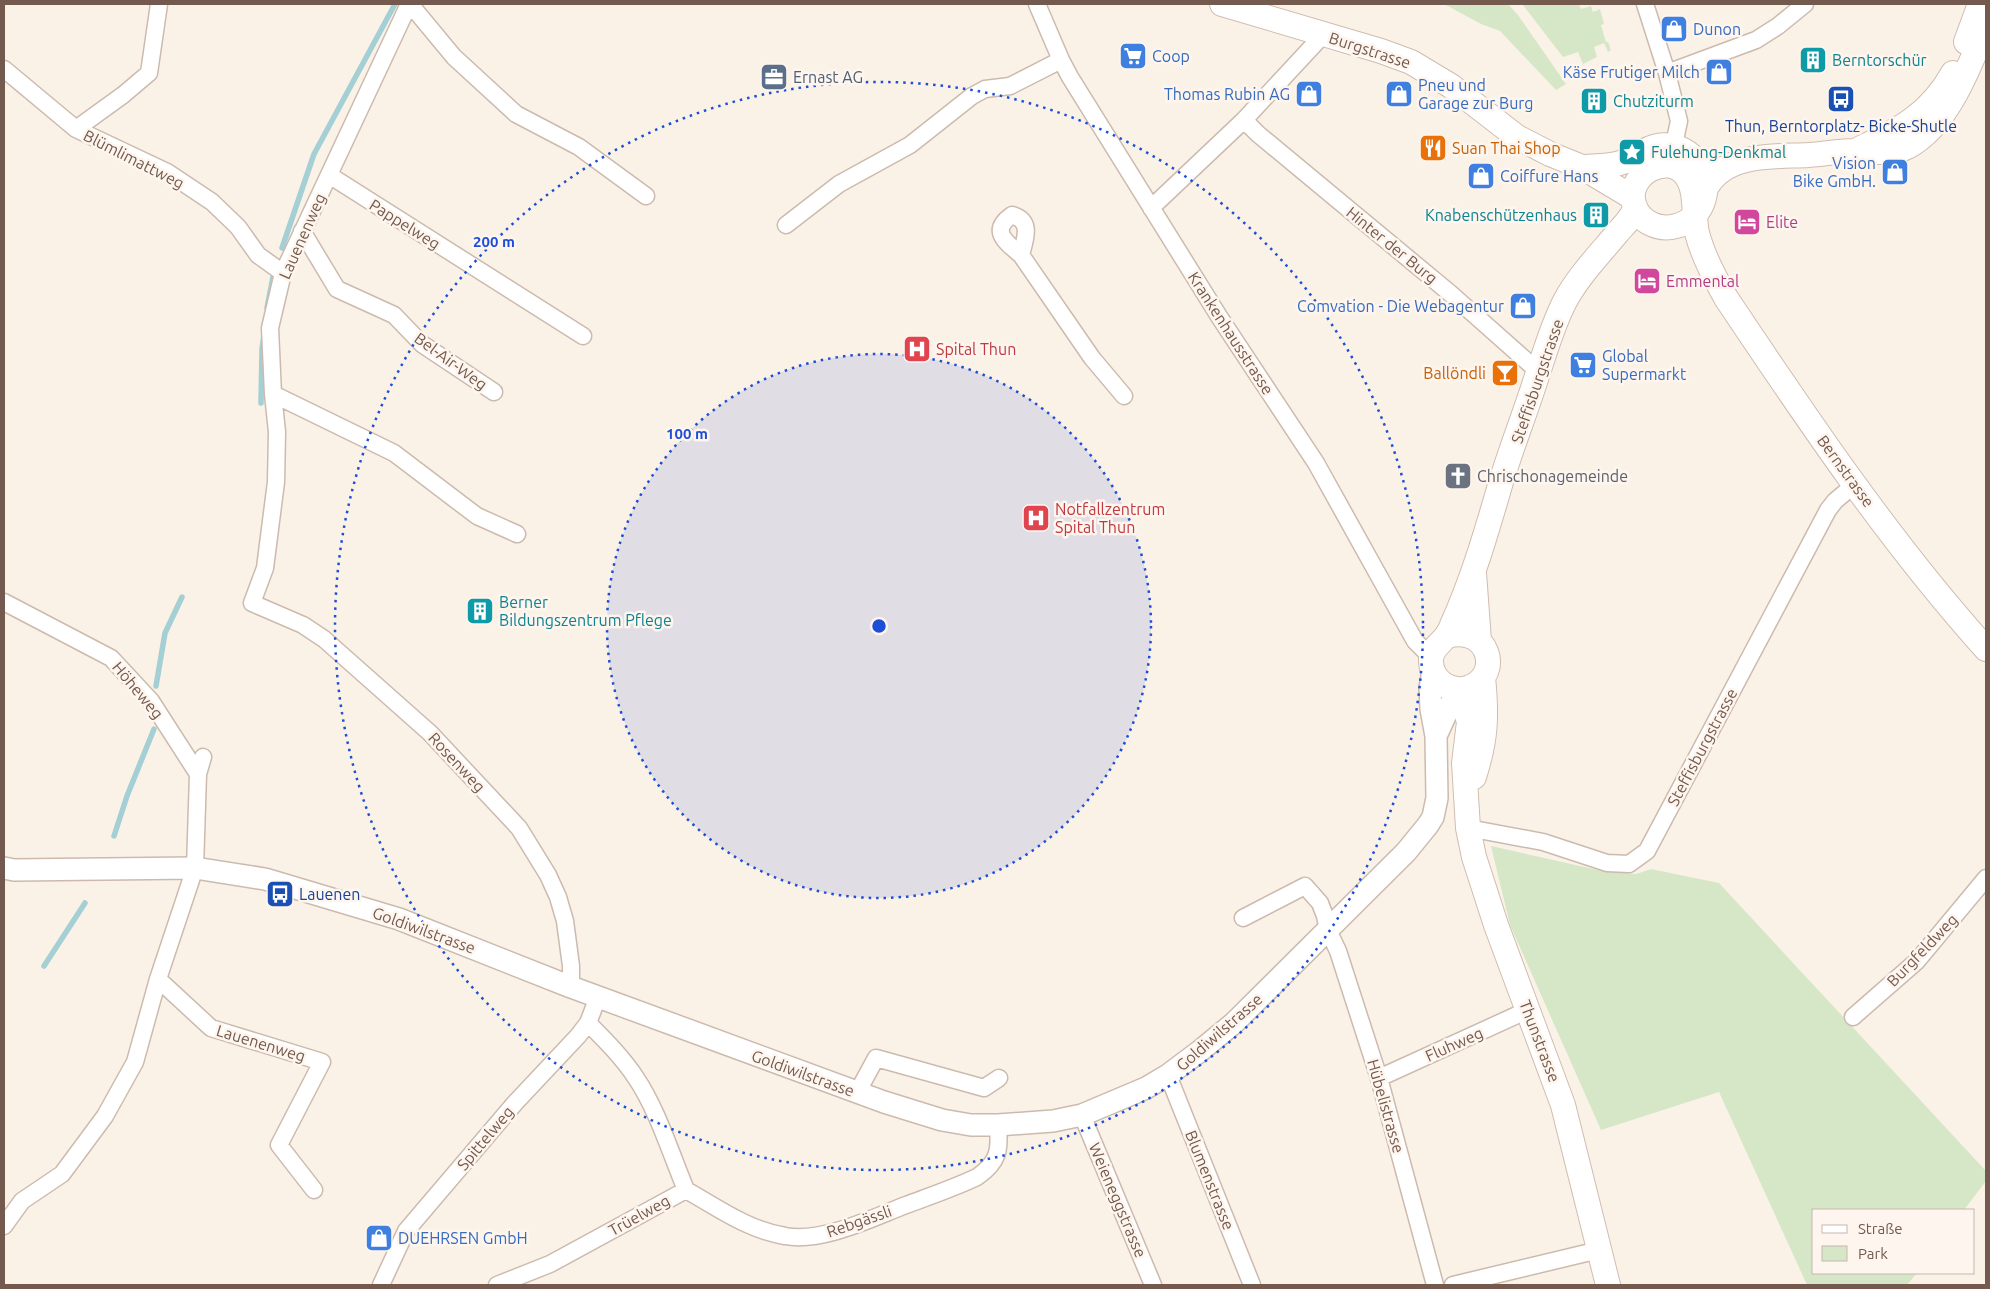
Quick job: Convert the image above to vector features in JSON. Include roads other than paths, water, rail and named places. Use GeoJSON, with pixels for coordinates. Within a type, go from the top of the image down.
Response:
{"type":"FeatureCollection","features":[{"type":"Feature","properties":{"kind":"main road","name":"Burgstrasse"},"geometry":{"type":"LineString","coordinates":[[1222,4],[1397,56],[1425,69],[1464,95],[1517,137],[1550,154],[1582,167],[1634,202]]}},
{"type":"Feature","properties":{"kind":"main road"},"geometry":{"type":"LineString","coordinates":[[1855,151],[1906,126],[1941,91],[1956,65],[1980,4]]}},
{"type":"Feature","properties":{"kind":"main road"},"geometry":{"type":"LineString","coordinates":[[1701,202],[1702,171],[1694,157],[1686,152],[1670,147],[1656,167],[1640,176],[1633,189],[1634,202],[1643,219],[1663,227],[1680,225],[1701,202],[1713,177],[1724,168],[1751,158],[1855,151],[1894,152],[1908,147],[1925,133],[1948,108],[1967,71],[1986,25]]}},
{"type":"Feature","properties":{"kind":"main road","name":"Burgstrasse"},"geometry":{"type":"LineString","coordinates":[[1582,167],[1617,165],[1656,146],[1670,147]]}},
{"type":"Feature","properties":{"kind":"main road"},"geometry":{"type":"LineString","coordinates":[[1656,167],[1675,167],[1686,176],[1693,197],[1701,202]]}},
{"type":"Feature","properties":{"kind":"main road","name":"Steffisburgstrasse"},"geometry":{"type":"LineString","coordinates":[[1447,636],[1473,571],[1538,372],[1565,301],[1585,272],[1629,220],[1634,202]]}},
{"type":"Feature","properties":{"kind":"main road","name":"Bernstrasse"},"geometry":{"type":"LineString","coordinates":[[1701,202],[1713,237],[1718,283]]}},
{"type":"Feature","properties":{"kind":"main road","name":"Steffisburgstrasse"},"geometry":{"type":"LineString","coordinates":[[1599,257],[1663,227]]}},
{"type":"Feature","properties":{"kind":"main road","name":"Bernstrasse"},"geometry":{"type":"LineString","coordinates":[[1663,227],[1677,234],[1686,248],[1718,283],[1799,406],[1854,484],[1913,562],[1986,649]]}},
{"type":"Feature","properties":{"kind":"main road","name":"Steffisburgstrasse"},"geometry":{"type":"LineString","coordinates":[[1473,571],[1479,641]]}},
{"type":"Feature","properties":{"kind":"main road"},"geometry":{"type":"LineString","coordinates":[[1464,633],[1479,641],[1486,651],[1488,662],[1465,687],[1443,684],[1432,664],[1434,648],[1447,636],[1464,633]]}},
{"type":"Feature","properties":{"kind":"main road","name":"Thunstrasse"},"geometry":{"type":"LineString","coordinates":[[1465,687],[1486,712],[1485,732],[1479,760],[1466,800],[1468,828],[1479,876],[1568,1122],[1608,1285]]}},
{"type":"Feature","properties":{"kind":"street"},"geometry":{"type":"LineString","coordinates":[[76,129],[124,95],[150,73],[159,4]]}},
{"type":"Feature","properties":{"kind":"street"},"geometry":{"type":"LineString","coordinates":[[410,4],[454,58],[516,114],[579,147],[646,196]]}},
{"type":"Feature","properties":{"kind":"street","name":"Lauenenweg"},"geometry":{"type":"LineString","coordinates":[[252,603],[265,568],[276,482],[277,432],[270,328],[283,273],[410,4]]}},
{"type":"Feature","properties":{"kind":"street","name":"Krankenhausstrasse"},"geometry":{"type":"LineString","coordinates":[[1038,4],[1061,60],[1220,318],[1316,463],[1415,641],[1432,664]]}},
{"type":"Feature","properties":{"kind":"street"},"geometry":{"type":"LineString","coordinates":[[1645,4],[1667,73],[1679,121],[1676,135],[1670,147]]}},
{"type":"Feature","properties":{"kind":"street"},"geometry":{"type":"LineString","coordinates":[[1667,73],[1756,40],[1806,4]]}},
{"type":"Feature","properties":{"kind":"street"},"geometry":{"type":"LineString","coordinates":[[1151,208],[1244,120],[1323,34]]}},
{"type":"Feature","properties":{"kind":"street"},"geometry":{"type":"LineString","coordinates":[[786,225],[839,184],[910,145],[972,96],[985,89],[1010,86],[1061,60]]}},
{"type":"Feature","properties":{"kind":"street","name":"Blümlimattweg"},"geometry":{"type":"LineString","coordinates":[[4,69],[76,129],[167,172],[212,202],[238,227],[258,255],[283,273]]}},
{"type":"Feature","properties":{"kind":"street","name":"Hinter der Burg"},"geometry":{"type":"LineString","coordinates":[[1244,120],[1280,153],[1451,294],[1538,372]]}},
{"type":"Feature","properties":{"kind":"street","name":"Pappelweg"},"geometry":{"type":"LineString","coordinates":[[329,175],[583,336]]}},
{"type":"Feature","properties":{"kind":"street","name":"Bel-Air-Weg"},"geometry":{"type":"LineString","coordinates":[[302,231],[337,289],[394,315],[422,344],[494,392]]}},
{"type":"Feature","properties":{"kind":"street"},"geometry":{"type":"LineString","coordinates":[[1020,256],[1092,358],[1124,396]]}},
{"type":"Feature","properties":{"kind":"street"},"geometry":{"type":"LineString","coordinates":[[273,394],[394,453],[477,516],[517,534]]}},
{"type":"Feature","properties":{"kind":"street","name":"Steffisburgstrasse"},"geometry":{"type":"LineString","coordinates":[[1468,828],[1543,842],[1607,863],[1629,864],[1647,851],[1828,510],[1854,484]]}},
{"type":"Feature","properties":{"kind":"street","name":"Höheweg"},"geometry":{"type":"LineString","coordinates":[[4,602],[111,658],[151,701],[198,774]]}},
{"type":"Feature","properties":{"kind":"street","name":"Rosenweg"},"geometry":{"type":"LineString","coordinates":[[252,603],[303,625],[324,638],[430,733],[519,828],[548,875],[558,897],[565,921],[571,966],[571,987]]}},
{"type":"Feature","properties":{"kind":"street","name":"Goldiwilstrasse"},"geometry":{"type":"LineString","coordinates":[[4,868],[14,870],[195,868],[265,879],[400,919],[571,987],[857,1093],[942,1120],[971,1125],[998,1125],[1053,1120],[1082,1115],[1140,1091],[1168,1075],[1200,1051],[1234,1023],[1406,852],[1422,833],[1433,817],[1437,798],[1436,736],[1430,709],[1432,664]]}},
{"type":"Feature","properties":{"kind":"street","name":"Goldiwilstrasse"},"geometry":{"type":"LineString","coordinates":[[1436,736],[1447,709],[1465,687]]}},
{"type":"Feature","properties":{"kind":"street"},"geometry":{"type":"LineString","coordinates":[[4,1226],[22,1201],[62,1174],[105,1116],[135,1062],[158,979],[195,868],[198,774],[203,757]]}},
{"type":"Feature","properties":{"kind":"street","name":"Burgfeldweg"},"geometry":{"type":"LineString","coordinates":[[1853,1018],[1917,961],[1986,878]]}},
{"type":"Feature","properties":{"kind":"street","name":"Hübelistrasse"},"geometry":{"type":"LineString","coordinates":[[1243,918],[1305,886],[1320,903],[1328,930],[1338,951],[1379,1078],[1435,1285]]}},
{"type":"Feature","properties":{"kind":"street","name":"Lauenenweg"},"geometry":{"type":"LineString","coordinates":[[158,979],[210,1028],[322,1062],[279,1145],[314,1190]]}},
{"type":"Feature","properties":{"kind":"street","name":"Spittelweg"},"geometry":{"type":"LineString","coordinates":[[386,1284],[406,1231],[515,1103],[588,1023],[598,997]]}},
{"type":"Feature","properties":{"kind":"street","name":"Fluhweg"},"geometry":{"type":"LineString","coordinates":[[1379,1078],[1528,1010]]}},
{"type":"Feature","properties":{"kind":"street","name":"Trüelweg"},"geometry":{"type":"LineString","coordinates":[[498,1285],[550,1264],[686,1190],[648,1098],[640,1084],[620,1056],[588,1023]]}},
{"type":"Feature","properties":{"kind":"street"},"geometry":{"type":"LineString","coordinates":[[857,1093],[876,1058],[984,1088],[999,1078]]}},
{"type":"Feature","properties":{"kind":"street","name":"Blumenstrasse"},"geometry":{"type":"LineString","coordinates":[[1168,1075],[1252,1285]]}},
{"type":"Feature","properties":{"kind":"street","name":"Weieneggstrasse"},"geometry":{"type":"LineString","coordinates":[[1082,1115],[1153,1285]]}},
{"type":"Feature","properties":{"kind":"street","name":"Rebgässli"},"geometry":{"type":"LineString","coordinates":[[686,1190],[744,1224],[765,1232],[788,1237],[813,1237],[861,1222],[978,1177],[993,1164],[998,1154],[998,1125]]}},
{"type":"Feature","properties":{"kind":"street"},"geometry":{"type":"LineString","coordinates":[[1453,1285],[1599,1250]]}},
{"type":"Feature","properties":{"kind":"waterway"},"geometry":{"type":"LineString","coordinates":[[282,248],[314,154],[395,4]]}},
{"type":"Feature","properties":{"kind":"waterway"},"geometry":{"type":"LineString","coordinates":[[267,308],[273,277]]}},
{"type":"Feature","properties":{"kind":"waterway"},"geometry":{"type":"LineString","coordinates":[[261,403],[264,335]]}},
{"type":"Feature","properties":{"kind":"waterway"},"geometry":{"type":"LineString","coordinates":[[156,686],[165,633],[182,597]]}},
{"type":"Feature","properties":{"kind":"waterway"},"geometry":{"type":"LineString","coordinates":[[114,836],[127,796],[154,729]]}},
{"type":"Feature","properties":{"kind":"waterway"},"geometry":{"type":"LineString","coordinates":[[44,966],[85,903]]}},
{"type":"Feature","properties":{"kind":"place","name":"Dunon"},"geometry":{"type":"Point","coordinates":[1674,29]}},
{"type":"Feature","properties":{"kind":"place","name":"Coop"},"geometry":{"type":"Point","coordinates":[1133,56]}},
{"type":"Feature","properties":{"kind":"place","name":"Berntorschür"},"geometry":{"type":"Point","coordinates":[1813,60]}},
{"type":"Feature","properties":{"kind":"place","name":"Käse Frutiger Milch"},"geometry":{"type":"Point","coordinates":[1719,72]}},
{"type":"Feature","properties":{"kind":"place","name":"Ernast AG"},"geometry":{"type":"Point","coordinates":[774,77]}},
{"type":"Feature","properties":{"kind":"place","name":"Thomas Rubin AG"},"geometry":{"type":"Point","coordinates":[1309,94]}},
{"type":"Feature","properties":{"kind":"place","name":"Pneu und Garage zur Burg"},"geometry":{"type":"Point","coordinates":[1399,94]}},
{"type":"Feature","properties":{"kind":"place","name":"Thun, Berntorplatz- Bicke-Shutle"},"geometry":{"type":"Point","coordinates":[1841,99]}},
{"type":"Feature","properties":{"kind":"place","name":"Chutziturm"},"geometry":{"type":"Point","coordinates":[1594,101]}},
{"type":"Feature","properties":{"kind":"place","name":"Suan Thai Shop"},"geometry":{"type":"Point","coordinates":[1433,148]}},
{"type":"Feature","properties":{"kind":"place","name":"Fulehung-Denkmal"},"geometry":{"type":"Point","coordinates":[1632,152]}},
{"type":"Feature","properties":{"kind":"place","name":"Vision Bike GmbH."},"geometry":{"type":"Point","coordinates":[1895,172]}},
{"type":"Feature","properties":{"kind":"place","name":"Coiffure Hans"},"geometry":{"type":"Point","coordinates":[1481,176]}},
{"type":"Feature","properties":{"kind":"place","name":"Knabenschützenhaus"},"geometry":{"type":"Point","coordinates":[1596,215]}},
{"type":"Feature","properties":{"kind":"place","name":"Elite"},"geometry":{"type":"Point","coordinates":[1747,222]}},
{"type":"Feature","properties":{"kind":"place","name":"Emmental"},"geometry":{"type":"Point","coordinates":[1647,281]}},
{"type":"Feature","properties":{"kind":"place","name":"Comvation - Die Webagentur"},"geometry":{"type":"Point","coordinates":[1523,306]}},
{"type":"Feature","properties":{"kind":"place","name":"Spital Thun"},"geometry":{"type":"Point","coordinates":[917,349]}},
{"type":"Feature","properties":{"kind":"place","name":"Global Supermarkt"},"geometry":{"type":"Point","coordinates":[1583,365]}},
{"type":"Feature","properties":{"kind":"place","name":"Ballöndli"},"geometry":{"type":"Point","coordinates":[1505,373]}},
{"type":"Feature","properties":{"kind":"place","name":"Chrischonagemeinde"},"geometry":{"type":"Point","coordinates":[1458,476]}},
{"type":"Feature","properties":{"kind":"place","name":"Notfallzentrum Spital Thun"},"geometry":{"type":"Point","coordinates":[1036,518]}},
{"type":"Feature","properties":{"kind":"place","name":"Berner Bildungszentrum Pflege"},"geometry":{"type":"Point","coordinates":[480,611]}},
{"type":"Feature","properties":{"kind":"place","name":"Lauenen"},"geometry":{"type":"Point","coordinates":[280,894]}},
{"type":"Feature","properties":{"kind":"place","name":"DUEHRSEN GmbH"},"geometry":{"type":"Point","coordinates":[379,1238]}}]}
